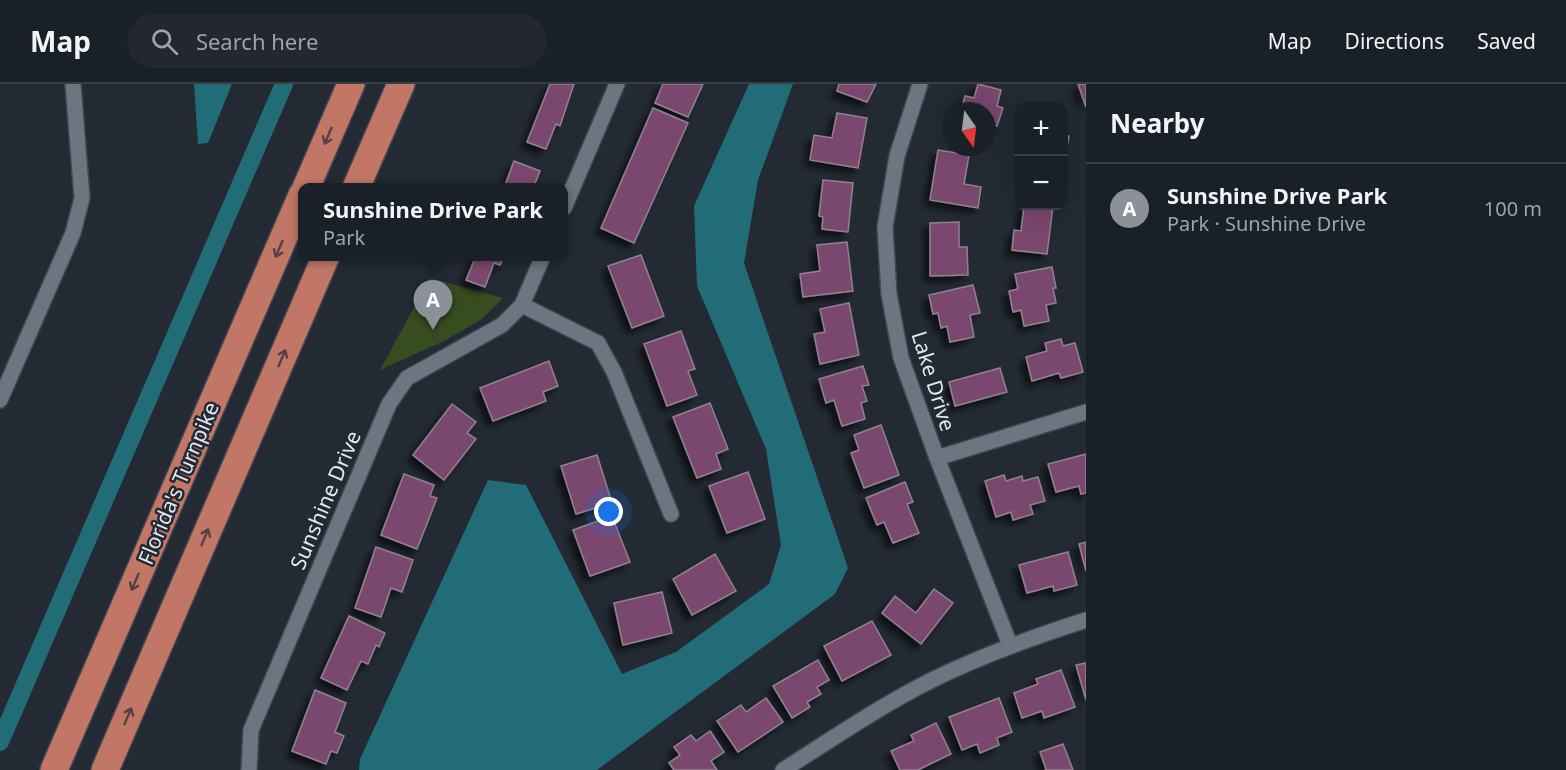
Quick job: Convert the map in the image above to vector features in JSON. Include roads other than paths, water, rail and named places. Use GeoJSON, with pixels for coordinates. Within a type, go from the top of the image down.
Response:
{"type":"FeatureCollection","features":[{"type":"Feature","properties":{"kind":"highway"},"geometry":{"type":"LineString","coordinates":[[308,183],[351,84]]}},
{"type":"Feature","properties":{"kind":"highway"},"geometry":{"type":"LineString","coordinates":[[358,183],[400,84]]}},
{"type":"Feature","properties":{"kind":"highway","name":"Florida's Turnpike"},"geometry":{"type":"LineString","coordinates":[[54,770],[298,207]]}},
{"type":"Feature","properties":{"kind":"highway"},"geometry":{"type":"LineString","coordinates":[[105,770],[324,261]]}},
{"type":"Feature","properties":{"kind":"street"},"geometry":{"type":"LineString","coordinates":[[0,400],[73,233],[82,198],[73,84]]}},
{"type":"Feature","properties":{"kind":"street"},"geometry":{"type":"LineString","coordinates":[[568,199],[617,84]]}},
{"type":"Feature","properties":{"kind":"street","name":"Lake Drive"},"geometry":{"type":"LineString","coordinates":[[920,84],[897,156],[885,227],[889,294],[901,358],[937,458],[1010,645]]}},
{"type":"Feature","properties":{"kind":"street","name":"Sunshine Drive"},"geometry":{"type":"LineString","coordinates":[[249,770],[251,730],[388,404],[406,378],[502,325],[522,305],[541,261]]}},
{"type":"Feature","properties":{"kind":"street"},"geometry":{"type":"LineString","coordinates":[[522,305],[598,343],[614,372],[671,514]]}},
{"type":"Feature","properties":{"kind":"street"},"geometry":{"type":"LineString","coordinates":[[937,458],[1086,412]]}},
{"type":"Feature","properties":{"kind":"street"},"geometry":{"type":"LineString","coordinates":[[783,770],[932,680],[1010,645],[1086,620]]}},
{"type":"Feature","properties":{"kind":"water"},"geometry":{"type":"Polygon","coordinates":[[[194,84],[232,84],[208,143],[198,144],[194,84]]]}},
{"type":"Feature","properties":{"kind":"water"},"geometry":{"type":"Polygon","coordinates":[[[749,84],[793,84],[758,180],[744,263],[848,568],[835,594],[597,770],[359,770],[360,759],[488,480],[526,485],[622,674],[676,652],[769,584],[781,545],[766,449],[697,286],[694,206],[749,84]]]}},
{"type":"Feature","properties":{"kind":"waterway"},"geometry":{"type":"LineString","coordinates":[[0,742],[284,84]]}},
{"type":"Feature","properties":{"kind":"place","name":"Sunshine Drive Park"},"geometry":{"type":"Point","coordinates":[433,330]}}]}
